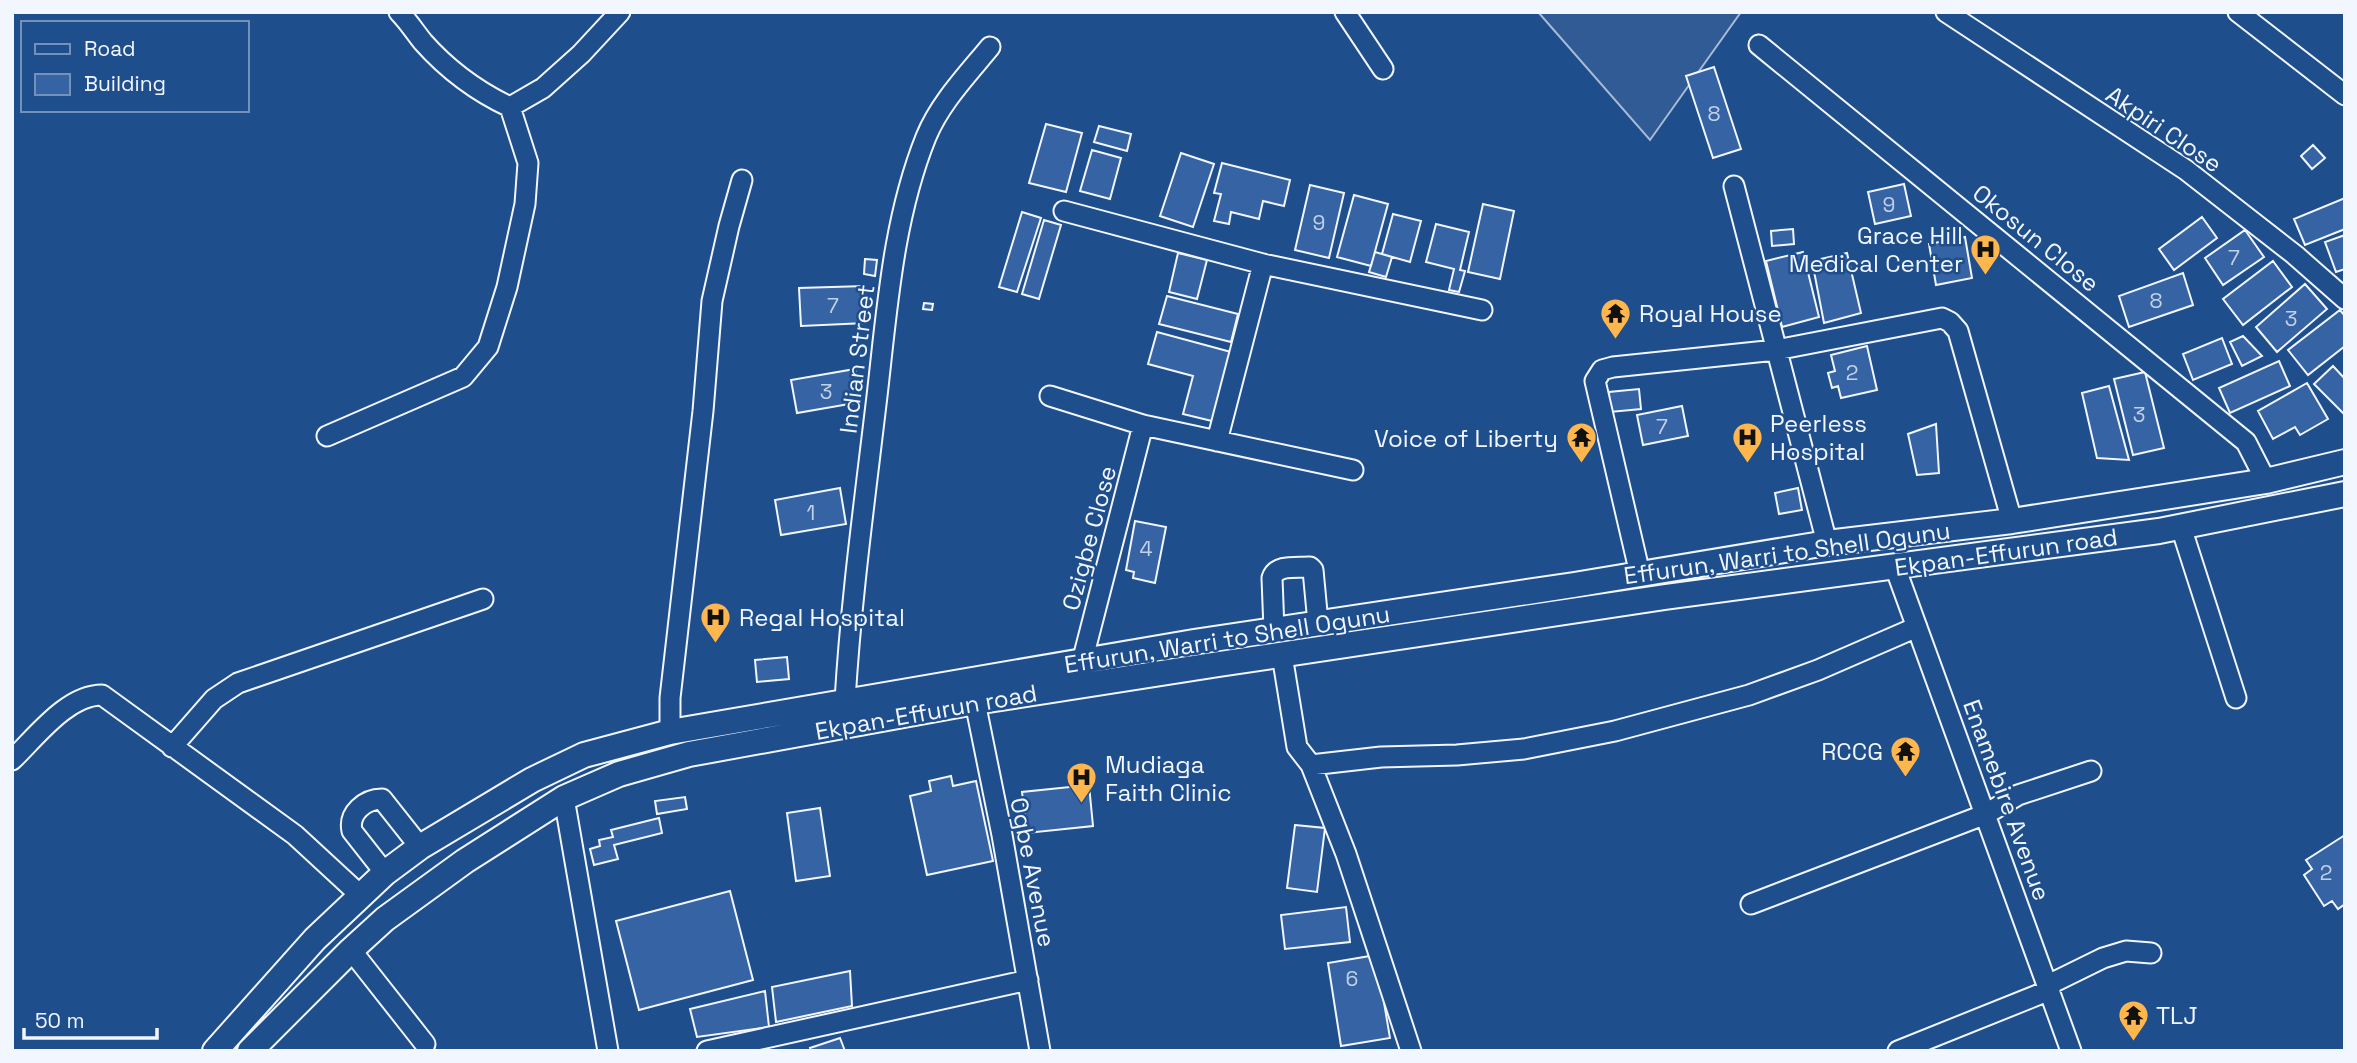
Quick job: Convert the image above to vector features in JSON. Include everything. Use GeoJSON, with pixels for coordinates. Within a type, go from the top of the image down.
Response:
{"type":"FeatureCollection","features":[{"type":"Feature","properties":{"kind":"main road","name":"Effurun, Warri to Shell Ogunu"},"geometry":{"type":"LineString","coordinates":[[215,1051],[315,939],[385,873],[420,847],[532,780],[584,755],[670,732],[1194,642],[1827,543],[2012,521],[2266,481],[2345,462]]}},
{"type":"Feature","properties":{"kind":"main road","name":"Ekpan-Effurun road"},"geometry":{"type":"LineString","coordinates":[[255,1045],[385,919],[465,861],[564,798],[619,774],[689,754],[975,702],[1282,655],[1665,597],[2181,527],[2345,494]]}},
{"type":"Feature","properties":{"kind":"street"},"geometry":{"type":"LineString","coordinates":[[327,436],[463,377],[488,347],[507,287],[525,204],[528,163],[510,107],[483,95],[456,72],[425,44],[399,12]]}},
{"type":"Feature","properties":{"kind":"street"},"geometry":{"type":"LineString","coordinates":[[510,107],[543,88],[620,12]]}},
{"type":"Feature","properties":{"kind":"street"},"geometry":{"type":"LineString","coordinates":[[1345,12],[1383,69]]}},
{"type":"Feature","properties":{"kind":"street","name":"Akpiri Close"},"geometry":{"type":"LineString","coordinates":[[1946,12],[2186,170],[2295,255],[2345,299]]}},
{"type":"Feature","properties":{"kind":"street"},"geometry":{"type":"LineString","coordinates":[[2238,12],[2345,95]]}},
{"type":"Feature","properties":{"kind":"street","name":"Okosun Close"},"geometry":{"type":"LineString","coordinates":[[1759,45],[2246,442],[2266,481]]}},
{"type":"Feature","properties":{"kind":"street","name":"Indian Street"},"geometry":{"type":"LineString","coordinates":[[845,701],[849,630],[892,264],[926,136],[948,98],[990,47]]}},
{"type":"Feature","properties":{"kind":"street"},"geometry":{"type":"LineString","coordinates":[[670,732],[670,698],[703,411],[712,301],[742,180]]}},
{"type":"Feature","properties":{"kind":"street"},"geometry":{"type":"LineString","coordinates":[[1734,186],[1827,543]]}},
{"type":"Feature","properties":{"kind":"street"},"geometry":{"type":"LineString","coordinates":[[1064,211],[1264,264],[1482,310]]}},
{"type":"Feature","properties":{"kind":"street"},"geometry":{"type":"LineString","coordinates":[[1217,440],[1264,264]]}},
{"type":"Feature","properties":{"kind":"street"},"geometry":{"type":"LineString","coordinates":[[1640,574],[1595,381],[1602,370],[1776,350],[1942,318],[1951,322],[1958,331],[2012,521]]}},
{"type":"Feature","properties":{"kind":"street"},"geometry":{"type":"LineString","coordinates":[[1050,396],[1143,425],[1353,470]]}},
{"type":"Feature","properties":{"kind":"street","name":"Ozigbe Close"},"geometry":{"type":"LineString","coordinates":[[1082,662],[1143,425]]}},
{"type":"Feature","properties":{"kind":"street"},"geometry":{"type":"LineString","coordinates":[[2181,527],[2236,698]]}},
{"type":"Feature","properties":{"kind":"street"},"geometry":{"type":"LineString","coordinates":[[1274,630],[1272,578],[1277,569],[1310,567],[1313,570],[1318,623]]}},
{"type":"Feature","properties":{"kind":"street","name":"Enamebire Avenue"},"geometry":{"type":"LineString","coordinates":[[1895,567],[2071,1051]]}},
{"type":"Feature","properties":{"kind":"street"},"geometry":{"type":"LineString","coordinates":[[172,747],[214,699],[238,683],[483,598]]}},
{"type":"Feature","properties":{"kind":"street"},"geometry":{"type":"LineString","coordinates":[[1311,765],[1381,757],[1457,755],[1524,749],[1615,731],[1749,695],[1818,670],[1917,627]]}},
{"type":"Feature","properties":{"kind":"street"},"geometry":{"type":"LineString","coordinates":[[1282,655],[1297,747],[1311,765],[1346,854],[1411,1051]]}},
{"type":"Feature","properties":{"kind":"street"},"geometry":{"type":"LineString","coordinates":[[12,760],[70,704],[89,695],[102,695],[295,835],[359,895]]}},
{"type":"Feature","properties":{"kind":"street","name":"Ogbe Avenue"},"geometry":{"type":"LineString","coordinates":[[975,702],[1040,1051]]}},
{"type":"Feature","properties":{"kind":"street"},"geometry":{"type":"LineString","coordinates":[[1751,904],[1986,814],[2018,795],[2091,771]]}},
{"type":"Feature","properties":{"kind":"street"},"geometry":{"type":"LineString","coordinates":[[564,798],[608,1051]]}},
{"type":"Feature","properties":{"kind":"street"},"geometry":{"type":"LineString","coordinates":[[385,873],[352,831],[350,823],[356,810],[373,800],[382,799],[420,847]]}},
{"type":"Feature","properties":{"kind":"street"},"geometry":{"type":"LineString","coordinates":[[351,950],[425,1044]]}},
{"type":"Feature","properties":{"kind":"street"},"geometry":{"type":"LineString","coordinates":[[1898,1051],[2049,988],[2103,958],[2126,951],[2151,953]]}},
{"type":"Feature","properties":{"kind":"street"},"geometry":{"type":"LineString","coordinates":[[707,1051],[1028,980]]}},
{"type":"Feature","properties":{"kind":"shaded area"},"geometry":{"type":"Polygon","coordinates":[[[1538,12],[1741,12],[1650,140],[1538,12]]]}},
{"type":"Feature","properties":{"kind":"building"},"geometry":{"type":"Polygon","coordinates":[[[1714,67],[1741,149],[1713,158],[1686,76],[1714,67]]]}},
{"type":"Feature","properties":{"kind":"building"},"geometry":{"type":"Polygon","coordinates":[[[1046,124],[1082,133],[1066,192],[1029,183],[1046,124]]]}},
{"type":"Feature","properties":{"kind":"building"},"geometry":{"type":"Polygon","coordinates":[[[1099,126],[1131,134],[1127,151],[1094,142],[1099,126]]]}},
{"type":"Feature","properties":{"kind":"building"},"geometry":{"type":"Polygon","coordinates":[[[2313,145],[2325,158],[2312,169],[2301,156],[2313,145]]]}},
{"type":"Feature","properties":{"kind":"building"},"geometry":{"type":"Polygon","coordinates":[[[1092,150],[1121,158],[1110,199],[1080,191],[1092,150]]]}},
{"type":"Feature","properties":{"kind":"building"},"geometry":{"type":"Polygon","coordinates":[[[1181,153],[1214,164],[1193,227],[1160,216],[1181,153]]]}},
{"type":"Feature","properties":{"kind":"building"},"geometry":{"type":"Polygon","coordinates":[[[1222,163],[1290,180],[1284,206],[1263,201],[1259,219],[1231,212],[1229,224],[1214,221],[1221,194],[1214,193],[1222,163]]]}},
{"type":"Feature","properties":{"kind":"building"},"geometry":{"type":"Polygon","coordinates":[[[1904,184],[1911,216],[1875,224],[1868,192],[1904,184]]]}},
{"type":"Feature","properties":{"kind":"building"},"geometry":{"type":"Polygon","coordinates":[[[1310,185],[1344,193],[1329,258],[1295,250],[1310,185]]]}},
{"type":"Feature","properties":{"kind":"building"},"geometry":{"type":"Polygon","coordinates":[[[1354,195],[1388,204],[1371,266],[1337,257],[1354,195]]]}},
{"type":"Feature","properties":{"kind":"building"},"geometry":{"type":"Polygon","coordinates":[[[2345,198],[2345,229],[2305,245],[2294,219],[2345,198]]]}},
{"type":"Feature","properties":{"kind":"building"},"geometry":{"type":"Polygon","coordinates":[[[1483,204],[1514,211],[1500,279],[1468,272],[1483,204]]]}},
{"type":"Feature","properties":{"kind":"building"},"geometry":{"type":"Polygon","coordinates":[[[1022,212],[1041,218],[1017,292],[999,287],[1022,212]]]}},
{"type":"Feature","properties":{"kind":"building"},"geometry":{"type":"Polygon","coordinates":[[[1393,214],[1421,221],[1410,262],[1382,254],[1393,214]]]}},
{"type":"Feature","properties":{"kind":"building"},"geometry":{"type":"Polygon","coordinates":[[[2202,217],[2217,238],[2174,270],[2159,249],[2202,217]]]}},
{"type":"Feature","properties":{"kind":"building"},"geometry":{"type":"Polygon","coordinates":[[[1044,220],[1061,225],[1039,299],[1022,294],[1044,220]]]}},
{"type":"Feature","properties":{"kind":"building"},"geometry":{"type":"Polygon","coordinates":[[[1436,224],[1469,232],[1460,270],[1465,271],[1459,292],[1449,290],[1454,269],[1426,262],[1436,224]]]}},
{"type":"Feature","properties":{"kind":"building"},"geometry":{"type":"Polygon","coordinates":[[[1793,229],[1794,244],[1772,246],[1771,231],[1793,229]]]}},
{"type":"Feature","properties":{"kind":"building"},"geometry":{"type":"Polygon","coordinates":[[[2245,230],[2264,257],[2223,285],[2205,258],[2245,230]]]}},
{"type":"Feature","properties":{"kind":"building"},"geometry":{"type":"Polygon","coordinates":[[[2345,235],[2345,269],[2336,272],[2325,242],[2345,235]]]}},
{"type":"Feature","properties":{"kind":"building"},"geometry":{"type":"Polygon","coordinates":[[[1965,237],[1972,278],[1936,285],[1929,244],[1965,237]]]}},
{"type":"Feature","properties":{"kind":"building"},"geometry":{"type":"Polygon","coordinates":[[[1375,252],[1392,257],[1386,277],[1369,272],[1375,252]]]}},
{"type":"Feature","properties":{"kind":"building"},"geometry":{"type":"Polygon","coordinates":[[[1803,252],[1819,317],[1782,327],[1766,261],[1803,252]]]}},
{"type":"Feature","properties":{"kind":"building"},"geometry":{"type":"Polygon","coordinates":[[[1178,253],[1207,260],[1197,299],[1169,292],[1178,253]]]}},
{"type":"Feature","properties":{"kind":"building"},"geometry":{"type":"Polygon","coordinates":[[[1847,253],[1861,313],[1824,323],[1812,261],[1847,253]]]}},
{"type":"Feature","properties":{"kind":"building"},"geometry":{"type":"Polygon","coordinates":[[[865,259],[877,260],[875,276],[864,274],[865,259]]]}},
{"type":"Feature","properties":{"kind":"building"},"geometry":{"type":"Polygon","coordinates":[[[2273,261],[2292,287],[2243,325],[2223,299],[2273,261]]]}},
{"type":"Feature","properties":{"kind":"building"},"geometry":{"type":"Polygon","coordinates":[[[2183,273],[2193,305],[2129,327],[2119,296],[2183,273]]]}},
{"type":"Feature","properties":{"kind":"building"},"geometry":{"type":"Polygon","coordinates":[[[2305,284],[2327,309],[2277,352],[2256,327],[2305,284]]]}},
{"type":"Feature","properties":{"kind":"building"},"geometry":{"type":"Polygon","coordinates":[[[865,286],[866,323],[801,326],[799,288],[865,286]]]}},
{"type":"Feature","properties":{"kind":"building"},"geometry":{"type":"Polygon","coordinates":[[[1167,296],[1238,314],[1231,342],[1159,324],[1167,296]]]}},
{"type":"Feature","properties":{"kind":"building"},"geometry":{"type":"Polygon","coordinates":[[[924,303],[933,304],[932,310],[923,309],[924,303]]]}},
{"type":"Feature","properties":{"kind":"building"},"geometry":{"type":"Polygon","coordinates":[[[2340,310],[2345,316],[2345,346],[2308,375],[2288,350],[2340,310]]]}},
{"type":"Feature","properties":{"kind":"building"},"geometry":{"type":"Polygon","coordinates":[[[1157,332],[1231,352],[1212,421],[1183,414],[1193,376],[1148,364],[1157,332]]]}},
{"type":"Feature","properties":{"kind":"building"},"geometry":{"type":"Polygon","coordinates":[[[2243,336],[2262,356],[2242,366],[2230,342],[2243,336]]]}},
{"type":"Feature","properties":{"kind":"building"},"geometry":{"type":"Polygon","coordinates":[[[2222,338],[2232,364],[2193,380],[2183,354],[2222,338]]]}},
{"type":"Feature","properties":{"kind":"building"},"geometry":{"type":"Polygon","coordinates":[[[1867,346],[1877,390],[1841,398],[1838,386],[1832,388],[1828,373],[1835,371],[1831,355],[1867,346]]]}},
{"type":"Feature","properties":{"kind":"building"},"geometry":{"type":"Polygon","coordinates":[[[2279,361],[2290,386],[2230,413],[2219,388],[2279,361]]]}},
{"type":"Feature","properties":{"kind":"building"},"geometry":{"type":"Polygon","coordinates":[[[2333,366],[2345,379],[2345,415],[2314,384],[2333,366]]]}},
{"type":"Feature","properties":{"kind":"building"},"geometry":{"type":"Polygon","coordinates":[[[855,369],[861,402],[797,413],[791,380],[855,369]]]}},
{"type":"Feature","properties":{"kind":"building"},"geometry":{"type":"Polygon","coordinates":[[[2145,372],[2164,448],[2133,455],[2114,379],[2145,372]]]}},
{"type":"Feature","properties":{"kind":"building"},"geometry":{"type":"Polygon","coordinates":[[[2307,383],[2328,419],[2300,435],[2295,427],[2273,439],[2258,411],[2307,383]]]}},
{"type":"Feature","properties":{"kind":"building"},"geometry":{"type":"Polygon","coordinates":[[[2109,386],[2129,460],[2097,458],[2082,393],[2109,386]]]}},
{"type":"Feature","properties":{"kind":"building"},"geometry":{"type":"Polygon","coordinates":[[[1639,389],[1641,409],[1610,412],[1609,392],[1639,389]]]}},
{"type":"Feature","properties":{"kind":"building"},"geometry":{"type":"Polygon","coordinates":[[[1682,406],[1688,436],[1643,445],[1637,415],[1682,406]]]}},
{"type":"Feature","properties":{"kind":"building"},"geometry":{"type":"Polygon","coordinates":[[[1936,424],[1939,473],[1917,475],[1908,434],[1936,424]]]}},
{"type":"Feature","properties":{"kind":"building"},"geometry":{"type":"Polygon","coordinates":[[[840,488],[846,524],[781,535],[775,500],[840,488]]]}},
{"type":"Feature","properties":{"kind":"building"},"geometry":{"type":"Polygon","coordinates":[[[1798,488],[1802,510],[1779,514],[1775,493],[1798,488]]]}},
{"type":"Feature","properties":{"kind":"building"},"geometry":{"type":"Polygon","coordinates":[[[1135,521],[1166,527],[1155,583],[1133,578],[1134,572],[1126,570],[1135,521]]]}},
{"type":"Feature","properties":{"kind":"building"},"geometry":{"type":"Polygon","coordinates":[[[787,657],[789,679],[757,682],[755,660],[787,657]]]}},
{"type":"Feature","properties":{"kind":"building"},"geometry":{"type":"Polygon","coordinates":[[[951,776],[953,786],[976,781],[993,861],[927,875],[910,796],[931,791],[929,781],[951,776]]]}},
{"type":"Feature","properties":{"kind":"building"},"geometry":{"type":"Polygon","coordinates":[[[1089,785],[1093,826],[1027,833],[1022,792],[1089,785]]]}},
{"type":"Feature","properties":{"kind":"building"},"geometry":{"type":"Polygon","coordinates":[[[685,797],[687,809],[657,814],[655,801],[685,797]]]}},
{"type":"Feature","properties":{"kind":"building"},"geometry":{"type":"Polygon","coordinates":[[[820,808],[830,876],[796,881],[787,813],[820,808]]]}},
{"type":"Feature","properties":{"kind":"building"},"geometry":{"type":"Polygon","coordinates":[[[659,818],[662,833],[614,845],[618,859],[594,865],[590,849],[600,846],[599,840],[613,837],[611,830],[659,818]]]}},
{"type":"Feature","properties":{"kind":"building"},"geometry":{"type":"Polygon","coordinates":[[[1295,825],[1325,828],[1317,892],[1287,888],[1295,825]]]}},
{"type":"Feature","properties":{"kind":"building"},"geometry":{"type":"Polygon","coordinates":[[[2345,835],[2345,904],[2338,909],[2332,901],[2324,906],[2304,875],[2312,869],[2306,860],[2345,835]]]}},
{"type":"Feature","properties":{"kind":"building"},"geometry":{"type":"Polygon","coordinates":[[[730,891],[753,980],[639,1010],[616,921],[730,891]]]}},
{"type":"Feature","properties":{"kind":"building"},"geometry":{"type":"Polygon","coordinates":[[[1346,907],[1350,942],[1285,949],[1281,915],[1346,907]]]}},
{"type":"Feature","properties":{"kind":"building"},"geometry":{"type":"Polygon","coordinates":[[[1376,955],[1390,1038],[1341,1046],[1328,963],[1376,955]]]}},
{"type":"Feature","properties":{"kind":"building"},"geometry":{"type":"Polygon","coordinates":[[[850,971],[852,1006],[776,1022],[772,987],[850,971]]]}},
{"type":"Feature","properties":{"kind":"building"},"geometry":{"type":"Polygon","coordinates":[[[765,991],[769,1027],[697,1037],[690,1009],[765,991]]]}},
{"type":"Feature","properties":{"kind":"building"},"geometry":{"type":"Polygon","coordinates":[[[840,1038],[845,1051],[811,1051],[810,1048],[840,1038]]]}},
{"type":"Feature","properties":{"kind":"place","name":"Grace Hill Medical Center"},"geometry":{"type":"Point","coordinates":[1986,276]}},
{"type":"Feature","properties":{"kind":"place","name":"Royal House"},"geometry":{"type":"Point","coordinates":[1616,340]}},
{"type":"Feature","properties":{"kind":"place","name":"Peerless Hospital"},"geometry":{"type":"Point","coordinates":[1747,464]}},
{"type":"Feature","properties":{"kind":"place","name":"Voice of Liberty"},"geometry":{"type":"Point","coordinates":[1581,465]}},
{"type":"Feature","properties":{"kind":"place","name":"Regal Hospital"},"geometry":{"type":"Point","coordinates":[716,644]}},
{"type":"Feature","properties":{"kind":"place","name":"RCCG"},"geometry":{"type":"Point","coordinates":[1906,778]}},
{"type":"Feature","properties":{"kind":"place","name":"Mudiaga Faith Clinic"},"geometry":{"type":"Point","coordinates":[1082,805]}},
{"type":"Feature","properties":{"kind":"place","name":"TLJ"},"geometry":{"type":"Point","coordinates":[2133,1042]}}]}
